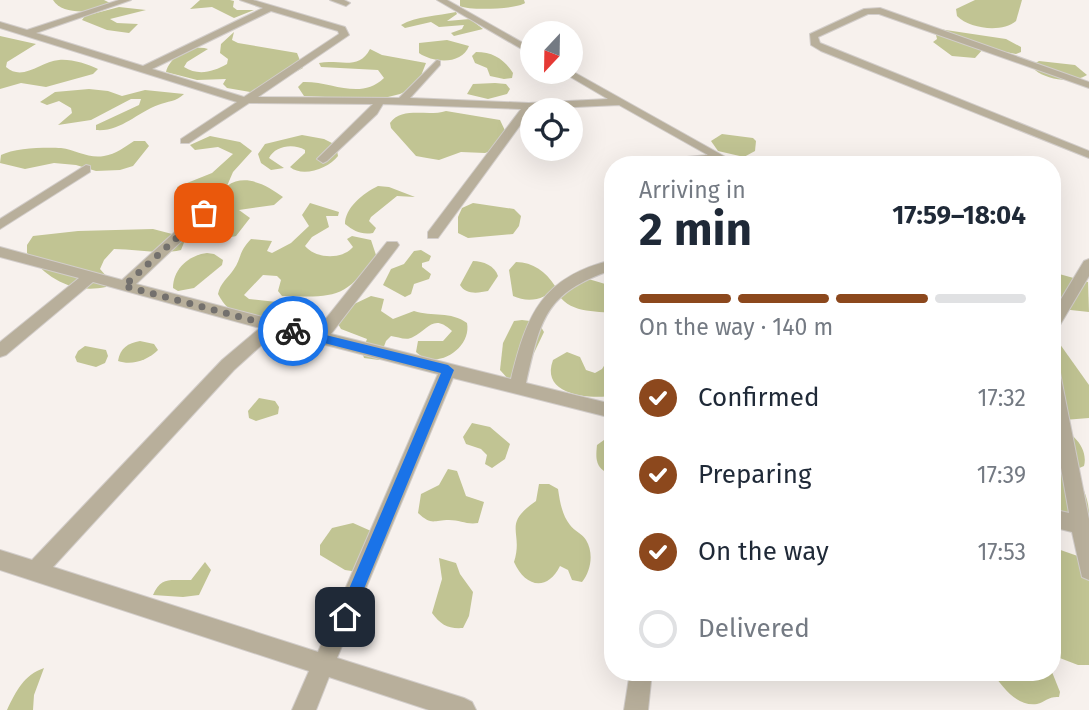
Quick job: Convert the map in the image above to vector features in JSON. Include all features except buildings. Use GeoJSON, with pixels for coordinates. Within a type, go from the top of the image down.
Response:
{"type":"FeatureCollection","features":[{"type":"Feature","properties":{"kind":"street"},"geometry":{"type":"LineString","coordinates":[[28,33],[127,0]]}},
{"type":"Feature","properties":{"kind":"street"},"geometry":{"type":"LineString","coordinates":[[185,141],[344,35],[342,29],[244,0]]}},
{"type":"Feature","properties":{"kind":"street"},"geometry":{"type":"LineString","coordinates":[[334,0],[346,3]]}},
{"type":"Feature","properties":{"kind":"street"},"geometry":{"type":"LineString","coordinates":[[441,0],[520,45]]}},
{"type":"Feature","properties":{"kind":"street"},"geometry":{"type":"LineString","coordinates":[[144,69],[270,8]]}},
{"type":"Feature","properties":{"kind":"street"},"geometry":{"type":"LineString","coordinates":[[1089,85],[880,11],[867,11],[813,36],[816,45],[824,49],[1089,155]]}},
{"type":"Feature","properties":{"kind":"street"},"geometry":{"type":"LineString","coordinates":[[0,25],[243,100],[402,101],[520,106]]}},
{"type":"Feature","properties":{"kind":"street"},"geometry":{"type":"LineString","coordinates":[[402,101],[437,62]]}},
{"type":"Feature","properties":{"kind":"street"},"geometry":{"type":"LineString","coordinates":[[583,81],[716,156]]}},
{"type":"Feature","properties":{"kind":"street"},"geometry":{"type":"LineString","coordinates":[[323,159],[373,112],[380,101]]}},
{"type":"Feature","properties":{"kind":"street"},"geometry":{"type":"LineString","coordinates":[[583,104],[621,102]]}},
{"type":"Feature","properties":{"kind":"street"},"geometry":{"type":"LineString","coordinates":[[433,234],[520,118]]}},
{"type":"Feature","properties":{"kind":"street"},"geometry":{"type":"LineString","coordinates":[[0,225],[86,169]]}},
{"type":"Feature","properties":{"kind":"street"},"geometry":{"type":"LineString","coordinates":[[124,286],[223,195]]}},
{"type":"Feature","properties":{"kind":"street"},"geometry":{"type":"LineString","coordinates":[[320,337],[392,245]]}},
{"type":"Feature","properties":{"kind":"street"},"geometry":{"type":"LineString","coordinates":[[0,253],[273,326],[604,409]]}},
{"type":"Feature","properties":{"kind":"street"},"geometry":{"type":"LineString","coordinates":[[1061,311],[1089,264]]}},
{"type":"Feature","properties":{"kind":"street"},"geometry":{"type":"LineString","coordinates":[[517,386],[532,327],[550,297],[564,285],[604,268]]}},
{"type":"Feature","properties":{"kind":"street"},"geometry":{"type":"LineString","coordinates":[[0,351],[90,277]]}},
{"type":"Feature","properties":{"kind":"street"},"geometry":{"type":"LineString","coordinates":[[35,572],[228,365],[273,326]]}},
{"type":"Feature","properties":{"kind":"street"},"geometry":{"type":"LineString","coordinates":[[304,710],[448,370]]}},
{"type":"Feature","properties":{"kind":"street"},"geometry":{"type":"LineString","coordinates":[[1061,420],[1089,570]]}},
{"type":"Feature","properties":{"kind":"street"},"geometry":{"type":"LineString","coordinates":[[1061,520],[1081,525]]}},
{"type":"Feature","properties":{"kind":"street"},"geometry":{"type":"LineString","coordinates":[[0,560],[324,667],[464,710]]}},
{"type":"Feature","properties":{"kind":"street"},"geometry":{"type":"LineString","coordinates":[[636,710],[640,681]]}},
{"type":"Feature","properties":{"kind":"green space"},"geometry":{"type":"Polygon","coordinates":[[[53,0],[104,0],[110,3],[109,7],[102,9],[71,11],[53,0]]]}},
{"type":"Feature","properties":{"kind":"green space"},"geometry":{"type":"Polygon","coordinates":[[[200,0],[230,0],[234,1],[233,7],[237,10],[254,10],[234,18],[212,7],[190,9],[200,0]]]}},
{"type":"Feature","properties":{"kind":"green space"},"geometry":{"type":"Polygon","coordinates":[[[460,0],[524,0],[525,3],[483,9],[465,8],[460,6],[460,0]]]}},
{"type":"Feature","properties":{"kind":"green space"},"geometry":{"type":"Polygon","coordinates":[[[975,0],[1022,0],[1016,21],[1003,27],[986,28],[970,24],[957,16],[956,9],[975,0]]]}},
{"type":"Feature","properties":{"kind":"green space"},"geometry":{"type":"Polygon","coordinates":[[[119,7],[146,10],[110,19],[117,23],[138,24],[129,33],[107,30],[82,20],[85,16],[119,7]]]}},
{"type":"Feature","properties":{"kind":"green space"},"geometry":{"type":"Polygon","coordinates":[[[457,14],[447,21],[470,19],[483,29],[454,36],[451,33],[462,29],[464,25],[439,27],[431,22],[405,28],[401,25],[420,18],[457,14]]]}},
{"type":"Feature","properties":{"kind":"green space"},"geometry":{"type":"Polygon","coordinates":[[[939,29],[1006,39],[1021,47],[1021,52],[1016,54],[984,48],[975,58],[952,56],[933,42],[937,39],[935,31],[939,29]]]}},
{"type":"Feature","properties":{"kind":"green space"},"geometry":{"type":"Polygon","coordinates":[[[234,32],[232,40],[238,43],[297,53],[303,68],[256,93],[227,88],[223,84],[226,79],[197,80],[166,72],[177,56],[195,48],[208,49],[187,62],[184,67],[189,70],[205,72],[227,64],[228,59],[220,53],[221,44],[234,32]]]}},
{"type":"Feature","properties":{"kind":"green space"},"geometry":{"type":"Polygon","coordinates":[[[0,36],[36,44],[7,62],[6,67],[12,71],[25,72],[59,60],[79,62],[98,69],[93,74],[46,87],[21,83],[0,89],[0,36]]]}},
{"type":"Feature","properties":{"kind":"green space"},"geometry":{"type":"Polygon","coordinates":[[[447,40],[469,46],[460,57],[447,60],[432,59],[419,53],[419,43],[447,40]]]}},
{"type":"Feature","properties":{"kind":"green space"},"geometry":{"type":"Polygon","coordinates":[[[370,49],[382,55],[426,63],[417,86],[400,94],[360,104],[304,96],[298,87],[303,82],[355,89],[375,85],[384,78],[378,70],[321,67],[319,63],[354,62],[365,56],[370,49]]]}},
{"type":"Feature","properties":{"kind":"green space"},"geometry":{"type":"Polygon","coordinates":[[[476,52],[488,53],[502,60],[513,73],[512,78],[490,76],[487,68],[475,63],[472,56],[476,52]]]}},
{"type":"Feature","properties":{"kind":"green space"},"geometry":{"type":"Polygon","coordinates":[[[1039,61],[1075,65],[1087,75],[1068,80],[1053,78],[1035,70],[1034,64],[1039,61]]]}},
{"type":"Feature","properties":{"kind":"green space"},"geometry":{"type":"Polygon","coordinates":[[[473,84],[506,84],[510,89],[507,94],[488,99],[467,94],[473,84]]]}},
{"type":"Feature","properties":{"kind":"green space"},"geometry":{"type":"Polygon","coordinates":[[[89,89],[122,96],[145,90],[184,94],[105,130],[96,130],[96,125],[139,105],[141,99],[131,99],[91,120],[58,125],[72,113],[71,108],[59,101],[47,105],[40,102],[55,92],[89,89]]]}},
{"type":"Feature","properties":{"kind":"green space"},"geometry":{"type":"Polygon","coordinates":[[[446,111],[500,120],[509,139],[505,146],[485,153],[461,152],[439,160],[416,156],[391,128],[390,123],[401,115],[446,111]]]}},
{"type":"Feature","properties":{"kind":"green space"},"geometry":{"type":"Polygon","coordinates":[[[722,134],[753,138],[756,141],[755,151],[740,156],[718,151],[711,141],[722,134]]]}},
{"type":"Feature","properties":{"kind":"green space"},"geometry":{"type":"Polygon","coordinates":[[[302,135],[324,139],[336,145],[338,156],[322,168],[302,172],[290,167],[305,150],[290,146],[280,148],[269,158],[284,168],[271,170],[261,163],[258,154],[265,144],[302,135]]]}},
{"type":"Feature","properties":{"kind":"green space"},"geometry":{"type":"Polygon","coordinates":[[[210,136],[240,142],[252,151],[233,172],[227,186],[241,181],[256,182],[283,197],[274,205],[239,210],[250,218],[236,236],[199,236],[192,225],[212,211],[233,209],[219,204],[181,200],[177,187],[212,173],[233,154],[218,147],[195,150],[190,145],[210,136]]]}},
{"type":"Feature","properties":{"kind":"green space"},"geometry":{"type":"Polygon","coordinates":[[[134,141],[145,141],[149,146],[133,166],[120,170],[96,171],[76,165],[54,163],[25,169],[0,163],[1,155],[30,148],[61,148],[98,157],[116,152],[134,141]]]}},
{"type":"Feature","properties":{"kind":"green space"},"geometry":{"type":"Polygon","coordinates":[[[378,186],[389,187],[415,197],[397,196],[371,217],[369,221],[376,228],[373,233],[351,229],[345,224],[348,212],[356,202],[378,186]]]}},
{"type":"Feature","properties":{"kind":"green space"},"geometry":{"type":"Polygon","coordinates":[[[310,203],[339,212],[338,216],[326,216],[329,227],[312,237],[305,246],[322,255],[336,256],[353,247],[347,239],[352,236],[371,240],[376,255],[365,270],[356,281],[337,293],[314,296],[282,296],[278,291],[281,280],[277,276],[263,275],[244,295],[249,299],[286,303],[289,307],[276,316],[260,318],[243,315],[227,307],[218,294],[219,290],[247,243],[251,239],[272,241],[267,251],[272,253],[291,243],[309,226],[302,215],[310,203]]]}},
{"type":"Feature","properties":{"kind":"green space"},"geometry":{"type":"Polygon","coordinates":[[[473,203],[514,209],[521,216],[519,226],[513,234],[468,238],[458,233],[458,217],[462,208],[473,203]]]}},
{"type":"Feature","properties":{"kind":"green space"},"geometry":{"type":"Polygon","coordinates":[[[153,229],[185,240],[181,250],[157,252],[114,249],[100,269],[107,277],[106,287],[83,288],[62,282],[43,270],[27,253],[27,245],[33,236],[78,231],[153,229]]]}},
{"type":"Feature","properties":{"kind":"green space"},"geometry":{"type":"Polygon","coordinates":[[[421,250],[431,256],[429,261],[422,263],[422,267],[431,274],[429,279],[414,284],[411,294],[405,297],[383,285],[391,269],[404,264],[414,251],[421,250]]]}},
{"type":"Feature","properties":{"kind":"green space"},"geometry":{"type":"Polygon","coordinates":[[[207,253],[223,260],[222,265],[194,288],[178,291],[173,288],[176,275],[183,264],[207,253]]]}},
{"type":"Feature","properties":{"kind":"green space"},"geometry":{"type":"Polygon","coordinates":[[[473,261],[488,265],[498,276],[488,291],[469,292],[460,285],[473,261]]]}},
{"type":"Feature","properties":{"kind":"green space"},"geometry":{"type":"Polygon","coordinates":[[[516,262],[528,264],[548,276],[555,286],[575,275],[604,284],[604,312],[571,306],[564,301],[555,287],[547,295],[536,299],[513,296],[509,270],[516,262]]]}},
{"type":"Feature","properties":{"kind":"green space"},"geometry":{"type":"Polygon","coordinates":[[[1061,274],[1088,282],[1089,312],[1061,309],[1061,274]]]}},
{"type":"Feature","properties":{"kind":"green space"},"geometry":{"type":"Polygon","coordinates":[[[371,296],[384,299],[381,311],[393,319],[414,311],[461,319],[467,323],[464,341],[451,354],[442,358],[424,358],[416,352],[418,341],[443,341],[452,331],[440,323],[435,323],[411,338],[391,336],[386,341],[379,360],[364,358],[362,352],[367,339],[341,329],[338,324],[350,306],[371,296]]]}},
{"type":"Feature","properties":{"kind":"green space"},"geometry":{"type":"Polygon","coordinates":[[[514,321],[538,322],[544,332],[523,376],[509,380],[500,370],[503,343],[514,321]]]}},
{"type":"Feature","properties":{"kind":"green space"},"geometry":{"type":"Polygon","coordinates":[[[140,341],[154,344],[158,350],[140,361],[118,361],[125,347],[140,341]]]}},
{"type":"Feature","properties":{"kind":"green space"},"geometry":{"type":"Polygon","coordinates":[[[85,346],[106,350],[108,356],[105,363],[96,367],[77,362],[75,357],[78,351],[85,346]]]}},
{"type":"Feature","properties":{"kind":"green space"},"geometry":{"type":"Polygon","coordinates":[[[1061,346],[1089,385],[1089,418],[1061,419],[1061,346]]]}},
{"type":"Feature","properties":{"kind":"green space"},"geometry":{"type":"Polygon","coordinates":[[[567,352],[580,357],[586,370],[595,373],[604,366],[604,396],[579,395],[560,388],[553,381],[553,360],[567,352]]]}},
{"type":"Feature","properties":{"kind":"green space"},"geometry":{"type":"Polygon","coordinates":[[[259,398],[275,401],[279,407],[278,414],[256,421],[249,418],[248,411],[259,398]]]}},
{"type":"Feature","properties":{"kind":"green space"},"geometry":{"type":"Polygon","coordinates":[[[472,423],[490,427],[510,444],[505,459],[492,468],[485,464],[487,455],[481,449],[466,444],[463,437],[472,423]]]}},
{"type":"Feature","properties":{"kind":"green space"},"geometry":{"type":"Polygon","coordinates":[[[1061,430],[1077,440],[1085,459],[1084,466],[1077,469],[1088,502],[1089,514],[1068,516],[1061,513],[1061,430]]]}},
{"type":"Feature","properties":{"kind":"green space"},"geometry":{"type":"Polygon","coordinates":[[[604,440],[604,471],[598,464],[597,445],[604,440]]]}},
{"type":"Feature","properties":{"kind":"green space"},"geometry":{"type":"Polygon","coordinates":[[[448,469],[457,471],[466,496],[484,502],[478,523],[430,521],[418,513],[421,494],[439,485],[448,469]]]}},
{"type":"Feature","properties":{"kind":"green space"},"geometry":{"type":"Polygon","coordinates":[[[539,484],[549,484],[558,489],[567,521],[585,538],[590,550],[590,562],[588,573],[582,582],[572,580],[568,570],[560,566],[549,580],[536,583],[524,577],[514,562],[516,523],[525,509],[536,501],[539,484]]]}},
{"type":"Feature","properties":{"kind":"green space"},"geometry":{"type":"Polygon","coordinates":[[[353,523],[371,531],[358,572],[345,570],[320,555],[320,545],[332,528],[353,523]]]}},
{"type":"Feature","properties":{"kind":"green space"},"geometry":{"type":"Polygon","coordinates":[[[1061,550],[1089,560],[1089,665],[1078,665],[1061,658],[1061,550]]]}},
{"type":"Feature","properties":{"kind":"green space"},"geometry":{"type":"Polygon","coordinates":[[[439,558],[456,563],[460,574],[473,592],[469,616],[463,628],[445,625],[432,613],[442,579],[439,558]]]}},
{"type":"Feature","properties":{"kind":"green space"},"geometry":{"type":"Polygon","coordinates":[[[205,562],[211,570],[199,595],[153,595],[164,582],[191,580],[205,562]]]}},
{"type":"Feature","properties":{"kind":"green space"},"geometry":{"type":"Polygon","coordinates":[[[44,668],[34,695],[33,710],[7,710],[26,679],[44,668]]]}},
{"type":"Feature","properties":{"kind":"green space"},"geometry":{"type":"Polygon","coordinates":[[[999,681],[1056,681],[1060,692],[1059,697],[1029,704],[1016,699],[999,681]]]}},
{"type":"Feature","properties":{"kind":"way so far"},"geometry":{"type":"LineString","coordinates":[[204,213],[124,286],[293,331]]}},
{"type":"Feature","properties":{"kind":"route"},"geometry":{"type":"LineString","coordinates":[[293,331],[448,370],[345,617]]}}]}
